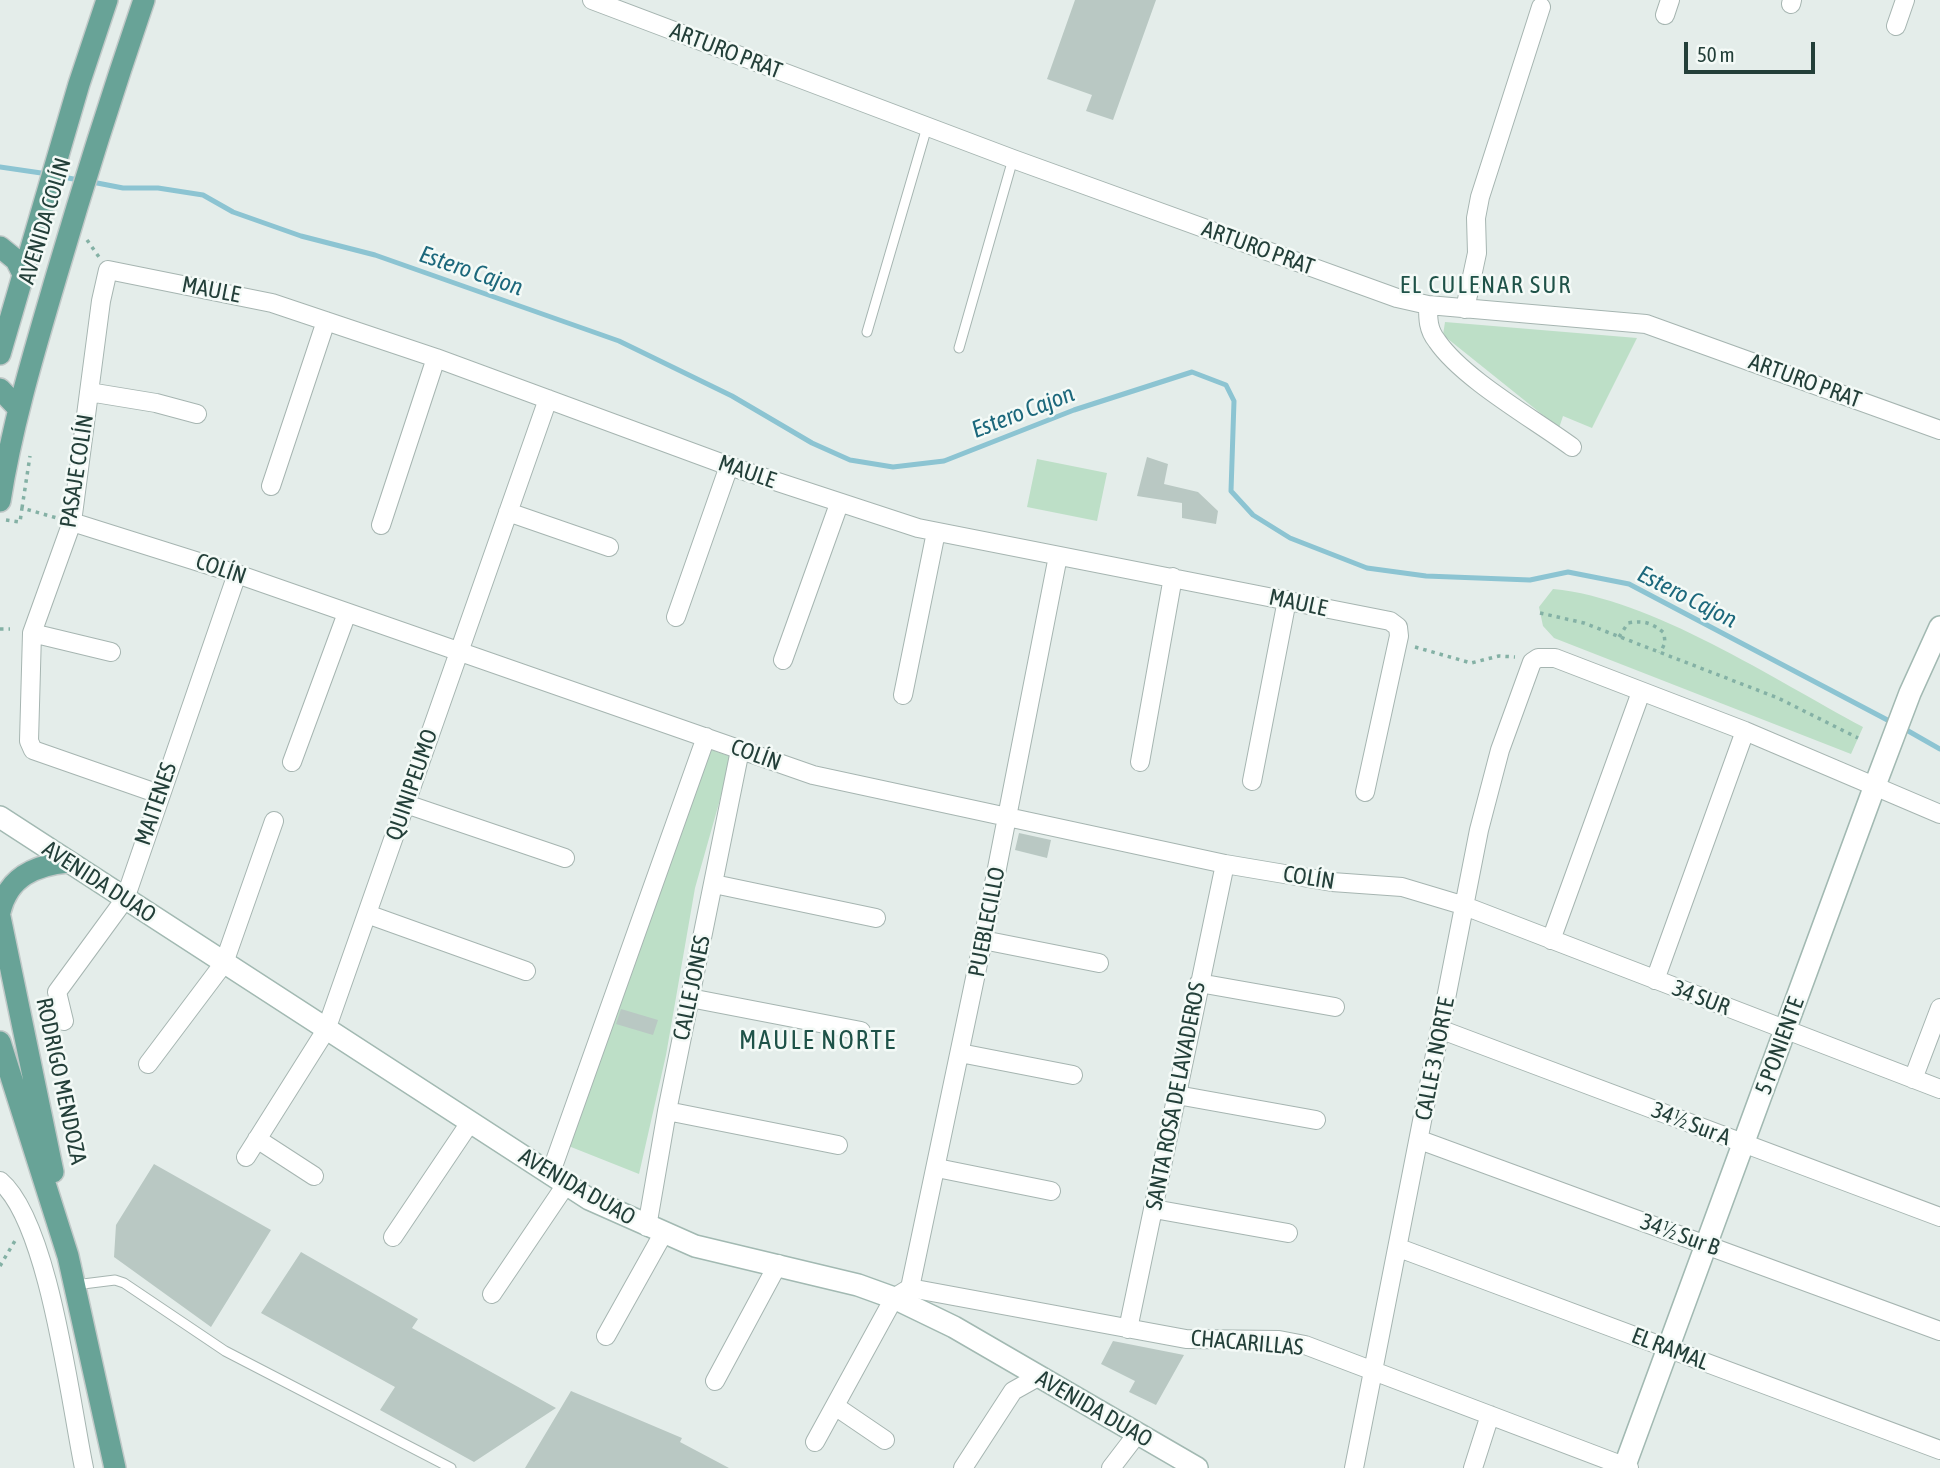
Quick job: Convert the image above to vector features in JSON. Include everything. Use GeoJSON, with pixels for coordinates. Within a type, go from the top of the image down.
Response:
{"type":"FeatureCollection","features":[{"type":"Feature","properties":{"kind":"main road","name":"AVENIDA COLÍN"},"geometry":{"type":"LineString","coordinates":[[0,354],[64,134],[107,0]]}},
{"type":"Feature","properties":{"kind":"main road","name":"AVENIDA COLÍN"},"geometry":{"type":"LineString","coordinates":[[0,501],[18,408],[79,227],[96,143],[144,0]]}},
{"type":"Feature","properties":{"kind":"main road"},"geometry":{"type":"LineString","coordinates":[[0,247],[16,260],[23,274]]}},
{"type":"Feature","properties":{"kind":"main road"},"geometry":{"type":"LineString","coordinates":[[0,389],[18,408]]}},
{"type":"Feature","properties":{"kind":"main road"},"geometry":{"type":"LineString","coordinates":[[0,914],[11,887],[27,872],[46,865],[68,862]]}},
{"type":"Feature","properties":{"kind":"main road","name":"RODRIGO MENDOZA"},"geometry":{"type":"LineString","coordinates":[[0,914],[47,1138],[68,1256]]}},
{"type":"Feature","properties":{"kind":"main road","name":"RODRIGO MENDOZA"},"geometry":{"type":"LineString","coordinates":[[0,1042],[68,1256],[115,1468]]}},
{"type":"Feature","properties":{"kind":"street","name":"ARTURO PRAT"},"geometry":{"type":"LineString","coordinates":[[592,0],[1013,159],[1397,298],[1465,309],[1646,324],[1940,430]]}},
{"type":"Feature","properties":{"kind":"street"},"geometry":{"type":"LineString","coordinates":[[1896,26],[1905,0]]}},
{"type":"Feature","properties":{"kind":"street"},"geometry":{"type":"LineString","coordinates":[[1465,309],[1476,253],[1479,197],[1541,7]]}},
{"type":"Feature","properties":{"kind":"street","name":"MAULE"},"geometry":{"type":"LineString","coordinates":[[108,270],[254,298],[436,358],[839,504],[936,532],[1390,621],[1398,627]]}},
{"type":"Feature","properties":{"kind":"street","name":"PASAJE COLÍN"},"geometry":{"type":"LineString","coordinates":[[108,270],[72,522],[32,633],[29,741],[33,750],[159,794]]}},
{"type":"Feature","properties":{"kind":"street"},"geometry":{"type":"LineString","coordinates":[[1428,305],[1428,324],[1432,333],[1456,360],[1572,447]]}},
{"type":"Feature","properties":{"kind":"street"},"geometry":{"type":"LineString","coordinates":[[271,486],[326,321]]}},
{"type":"Feature","properties":{"kind":"street"},"geometry":{"type":"LineString","coordinates":[[381,525],[436,358]]}},
{"type":"Feature","properties":{"kind":"street"},"geometry":{"type":"LineString","coordinates":[[89,392],[156,403],[197,414]]}},
{"type":"Feature","properties":{"kind":"street","name":"QUINIPEUMO"},"geometry":{"type":"LineString","coordinates":[[246,1157],[326,1030],[548,399]]}},
{"type":"Feature","properties":{"kind":"street"},"geometry":{"type":"LineString","coordinates":[[676,617],[729,466]]}},
{"type":"Feature","properties":{"kind":"street"},"geometry":{"type":"LineString","coordinates":[[783,660],[839,504]]}},
{"type":"Feature","properties":{"kind":"street"},"geometry":{"type":"LineString","coordinates":[[508,512],[609,547]]}},
{"type":"Feature","properties":{"kind":"street","name":"COLÍN"},"geometry":{"type":"LineString","coordinates":[[72,522],[237,574],[740,750],[846,784],[1225,864],[1332,883],[1402,887],[1462,905]]}},
{"type":"Feature","properties":{"kind":"street"},"geometry":{"type":"LineString","coordinates":[[903,695],[936,532]]}},
{"type":"Feature","properties":{"kind":"street","name":"PUEBLECILLO"},"geometry":{"type":"LineString","coordinates":[[815,1442],[902,1293],[937,1168],[1058,556]]}},
{"type":"Feature","properties":{"kind":"street","name":"MAITENES"},"geometry":{"type":"LineString","coordinates":[[64,1021],[58,997],[59,987],[125,899],[237,574]]}},
{"type":"Feature","properties":{"kind":"street"},"geometry":{"type":"LineString","coordinates":[[1140,762],[1173,577]]}},
{"type":"Feature","properties":{"kind":"street"},"geometry":{"type":"LineString","coordinates":[[1252,780],[1287,600]]}},
{"type":"Feature","properties":{"kind":"street"},"geometry":{"type":"LineString","coordinates":[[292,762],[347,613]]}},
{"type":"Feature","properties":{"kind":"street"},"geometry":{"type":"LineString","coordinates":[[1366,792],[1399,636],[1398,627]]}},
{"type":"Feature","properties":{"kind":"street","name":"5 PONIENTE"},"geometry":{"type":"LineString","coordinates":[[1626,1467],[1667,1348],[1874,788],[1910,693],[1940,627]]}},
{"type":"Feature","properties":{"kind":"street"},"geometry":{"type":"LineString","coordinates":[[32,633],[111,652]]}},
{"type":"Feature","properties":{"kind":"street"},"geometry":{"type":"LineString","coordinates":[[1538,658],[1555,658],[1745,731],[1940,814]]}},
{"type":"Feature","properties":{"kind":"street","name":"CALLE 3 NORTE"},"geometry":{"type":"LineString","coordinates":[[1354,1468],[1442,1030],[1462,905],[1500,750],[1528,671],[1538,658]]}},
{"type":"Feature","properties":{"kind":"street"},"geometry":{"type":"LineString","coordinates":[[1551,940],[1641,692]]}},
{"type":"Feature","properties":{"kind":"street"},"geometry":{"type":"LineString","coordinates":[[1655,980],[1745,731]]}},
{"type":"Feature","properties":{"kind":"street"},"geometry":{"type":"LineString","coordinates":[[492,1294],[558,1180],[706,737]]}},
{"type":"Feature","properties":{"kind":"street","name":"CALLE JONES"},"geometry":{"type":"LineString","coordinates":[[606,1336],[655,1231],[667,1111],[740,750]]}},
{"type":"Feature","properties":{"kind":"street"},"geometry":{"type":"LineString","coordinates":[[406,804],[565,858]]}},
{"type":"Feature","properties":{"kind":"street","name":"AVENIDA DUAO"},"geometry":{"type":"LineString","coordinates":[[0,817],[558,1180],[655,1231],[711,1250],[902,1293],[1038,1377],[1197,1468]]}},
{"type":"Feature","properties":{"kind":"street"},"geometry":{"type":"LineString","coordinates":[[148,1064],[224,963],[274,821]]}},
{"type":"Feature","properties":{"kind":"street","name":"SANTA ROSA DE LAVADEROS"},"geometry":{"type":"LineString","coordinates":[[1128,1329],[1225,864]]}},
{"type":"Feature","properties":{"kind":"street"},"geometry":{"type":"LineString","coordinates":[[714,884],[876,918]]}},
{"type":"Feature","properties":{"kind":"street","name":"34 SUR"},"geometry":{"type":"LineString","coordinates":[[1462,905],[1940,1089]]}},
{"type":"Feature","properties":{"kind":"street"},"geometry":{"type":"LineString","coordinates":[[367,914],[526,971]]}},
{"type":"Feature","properties":{"kind":"street"},"geometry":{"type":"LineString","coordinates":[[984,940],[1099,963]]}},
{"type":"Feature","properties":{"kind":"street"},"geometry":{"type":"LineString","coordinates":[[1199,983],[1335,1007]]}},
{"type":"Feature","properties":{"kind":"street"},"geometry":{"type":"LineString","coordinates":[[690,998],[861,1031]]}},
{"type":"Feature","properties":{"kind":"street"},"geometry":{"type":"LineString","coordinates":[[1913,1079],[1940,1008]]}},
{"type":"Feature","properties":{"kind":"street","name":"34½ Sur A"},"geometry":{"type":"LineString","coordinates":[[1442,1030],[1940,1217]]}},
{"type":"Feature","properties":{"kind":"street"},"geometry":{"type":"LineString","coordinates":[[960,1054],[1073,1075]]}},
{"type":"Feature","properties":{"kind":"street"},"geometry":{"type":"LineString","coordinates":[[1177,1095],[1316,1120]]}},
{"type":"Feature","properties":{"kind":"street"},"geometry":{"type":"LineString","coordinates":[[667,1111],[838,1145]]}},
{"type":"Feature","properties":{"kind":"street"},"geometry":{"type":"LineString","coordinates":[[393,1237],[469,1124]]}},
{"type":"Feature","properties":{"kind":"street"},"geometry":{"type":"LineString","coordinates":[[257,1139],[314,1176]]}},
{"type":"Feature","properties":{"kind":"street","name":"34½ Sur B"},"geometry":{"type":"LineString","coordinates":[[1420,1139],[1940,1331]]}},
{"type":"Feature","properties":{"kind":"street"},"geometry":{"type":"LineString","coordinates":[[937,1168],[1051,1191]]}},
{"type":"Feature","properties":{"kind":"street"},"geometry":{"type":"LineString","coordinates":[[0,1181],[13,1191],[41,1252],[83,1468]]}},
{"type":"Feature","properties":{"kind":"street"},"geometry":{"type":"LineString","coordinates":[[1154,1209],[1288,1233]]}},
{"type":"Feature","properties":{"kind":"street","name":"EL RAMAL"},"geometry":{"type":"LineString","coordinates":[[1399,1248],[1940,1450]]}},
{"type":"Feature","properties":{"kind":"street"},"geometry":{"type":"LineString","coordinates":[[715,1381],[778,1264]]}},
{"type":"Feature","properties":{"kind":"street","name":"CHACARILLAS"},"geometry":{"type":"LineString","coordinates":[[902,1293],[1203,1341],[1293,1343],[1626,1467]]}},
{"type":"Feature","properties":{"kind":"street"},"geometry":{"type":"LineString","coordinates":[[963,1468],[1013,1391],[1038,1377]]}},
{"type":"Feature","properties":{"kind":"street"},"geometry":{"type":"LineString","coordinates":[[835,1406],[886,1440]]}},
{"type":"Feature","properties":{"kind":"street"},"geometry":{"type":"LineString","coordinates":[[1474,1468],[1490,1415]]}},
{"type":"Feature","properties":{"kind":"street"},"geometry":{"type":"LineString","coordinates":[[1111,1468],[1137,1434]]}},
{"type":"Feature","properties":{"kind":"lane"},"geometry":{"type":"LineString","coordinates":[[867,332],[927,127]]}},
{"type":"Feature","properties":{"kind":"lane"},"geometry":{"type":"LineString","coordinates":[[958,348],[1013,159]]}},
{"type":"Feature","properties":{"kind":"lane"},"geometry":{"type":"LineString","coordinates":[[75,1284],[115,1280],[124,1283],[225,1351],[452,1468]]}},
{"type":"Feature","properties":{"kind":"path"},"geometry":{"type":"LineString","coordinates":[[79,227],[108,270]]}},
{"type":"Feature","properties":{"kind":"path"},"geometry":{"type":"LineString","coordinates":[[0,519],[20,522],[22,508],[72,522]]}},
{"type":"Feature","properties":{"kind":"path"},"geometry":{"type":"LineString","coordinates":[[1540,613],[1584,623],[1778,698],[1858,738]]}},
{"type":"Feature","properties":{"kind":"path"},"geometry":{"type":"LineString","coordinates":[[1619,637],[1628,623],[1643,621],[1664,633],[1665,643],[1660,653]]}},
{"type":"Feature","properties":{"kind":"path"},"geometry":{"type":"LineString","coordinates":[[1398,627],[1417,649],[1471,663],[1499,656],[1538,658]]}},
{"type":"Feature","properties":{"kind":"path"},"geometry":{"type":"LineString","coordinates":[[0,629],[10,629]]}},
{"type":"Feature","properties":{"kind":"path"},"geometry":{"type":"LineString","coordinates":[[0,1266],[17,1238],[24,1213]]}},
{"type":"Feature","properties":{"kind":"green space"},"geometry":{"type":"Polygon","coordinates":[[[1445,322],[1637,338],[1592,428],[1563,416],[1559,428],[1443,335],[1445,322]]]}},
{"type":"Feature","properties":{"kind":"green space"},"geometry":{"type":"Polygon","coordinates":[[[1037,459],[1107,473],[1097,521],[1027,507],[1037,459]]]}},
{"type":"Feature","properties":{"kind":"green space"},"geometry":{"type":"Polygon","coordinates":[[[1553,589],[1591,596],[1630,608],[1671,624],[1752,665],[1863,727],[1851,754],[1554,638],[1543,626],[1539,607],[1553,589]]]}},
{"type":"Feature","properties":{"kind":"green space"},"geometry":{"type":"Polygon","coordinates":[[[709,749],[732,757],[695,888],[666,1055],[639,1174],[566,1145],[709,749]]]}},
{"type":"Feature","properties":{"kind":"building"},"geometry":{"type":"Polygon","coordinates":[[[1075,0],[1156,0],[1113,120],[1086,111],[1092,95],[1047,79],[1075,0]]]}},
{"type":"Feature","properties":{"kind":"building"},"geometry":{"type":"Polygon","coordinates":[[[1147,457],[1168,464],[1164,484],[1198,492],[1218,511],[1216,524],[1182,518],[1182,503],[1137,496],[1147,457]]]}},
{"type":"Feature","properties":{"kind":"building"},"geometry":{"type":"Polygon","coordinates":[[[1019,833],[1051,840],[1047,858],[1015,850],[1019,833]]]}},
{"type":"Feature","properties":{"kind":"building"},"geometry":{"type":"Polygon","coordinates":[[[621,1009],[658,1020],[653,1035],[616,1024],[621,1009]]]}},
{"type":"Feature","properties":{"kind":"building"},"geometry":{"type":"Polygon","coordinates":[[[154,1164],[271,1230],[211,1327],[114,1257],[116,1225],[154,1164]]]}},
{"type":"Feature","properties":{"kind":"building"},"geometry":{"type":"Polygon","coordinates":[[[301,1252],[418,1319],[412,1328],[556,1408],[474,1462],[380,1410],[395,1387],[261,1313],[301,1252]]]}},
{"type":"Feature","properties":{"kind":"building"},"geometry":{"type":"Polygon","coordinates":[[[1113,1341],[1184,1355],[1156,1405],[1129,1392],[1135,1381],[1101,1364],[1113,1341]]]}},
{"type":"Feature","properties":{"kind":"building"},"geometry":{"type":"Polygon","coordinates":[[[571,1391],[682,1438],[680,1442],[729,1468],[525,1468],[571,1391]]]}},
{"type":"Feature","properties":{"kind":"waterway","name":"Estero Cajon"},"geometry":{"type":"LineString","coordinates":[[0,167],[48,174]]}},
{"type":"Feature","properties":{"kind":"waterway","name":"Estero Cajon"},"geometry":{"type":"LineString","coordinates":[[57,176],[79,180]]}},
{"type":"Feature","properties":{"kind":"waterway","name":"Estero Cajon"},"geometry":{"type":"LineString","coordinates":[[92,182],[123,188],[158,188],[203,195],[233,212],[301,236],[375,255],[619,341],[732,396],[812,443],[850,460],[893,467],[944,461],[1074,410],[1192,372],[1226,385],[1234,401],[1231,491],[1253,515],[1290,538],[1367,568],[1426,576],[1530,580],[1568,572],[1629,584],[1895,724]]}},
{"type":"Feature","properties":{"kind":"waterway","name":"Estero Cajon"},"geometry":{"type":"LineString","coordinates":[[1903,728],[1940,749]]}},
{"type":"Feature","properties":{"kind":"district","name":"EL CULENAR SUR"},"geometry":{"type":"Point","coordinates":[1486,285]}},
{"type":"Feature","properties":{"kind":"district","name":"MAULE NORTE"},"geometry":{"type":"Point","coordinates":[818,1041]}}]}
